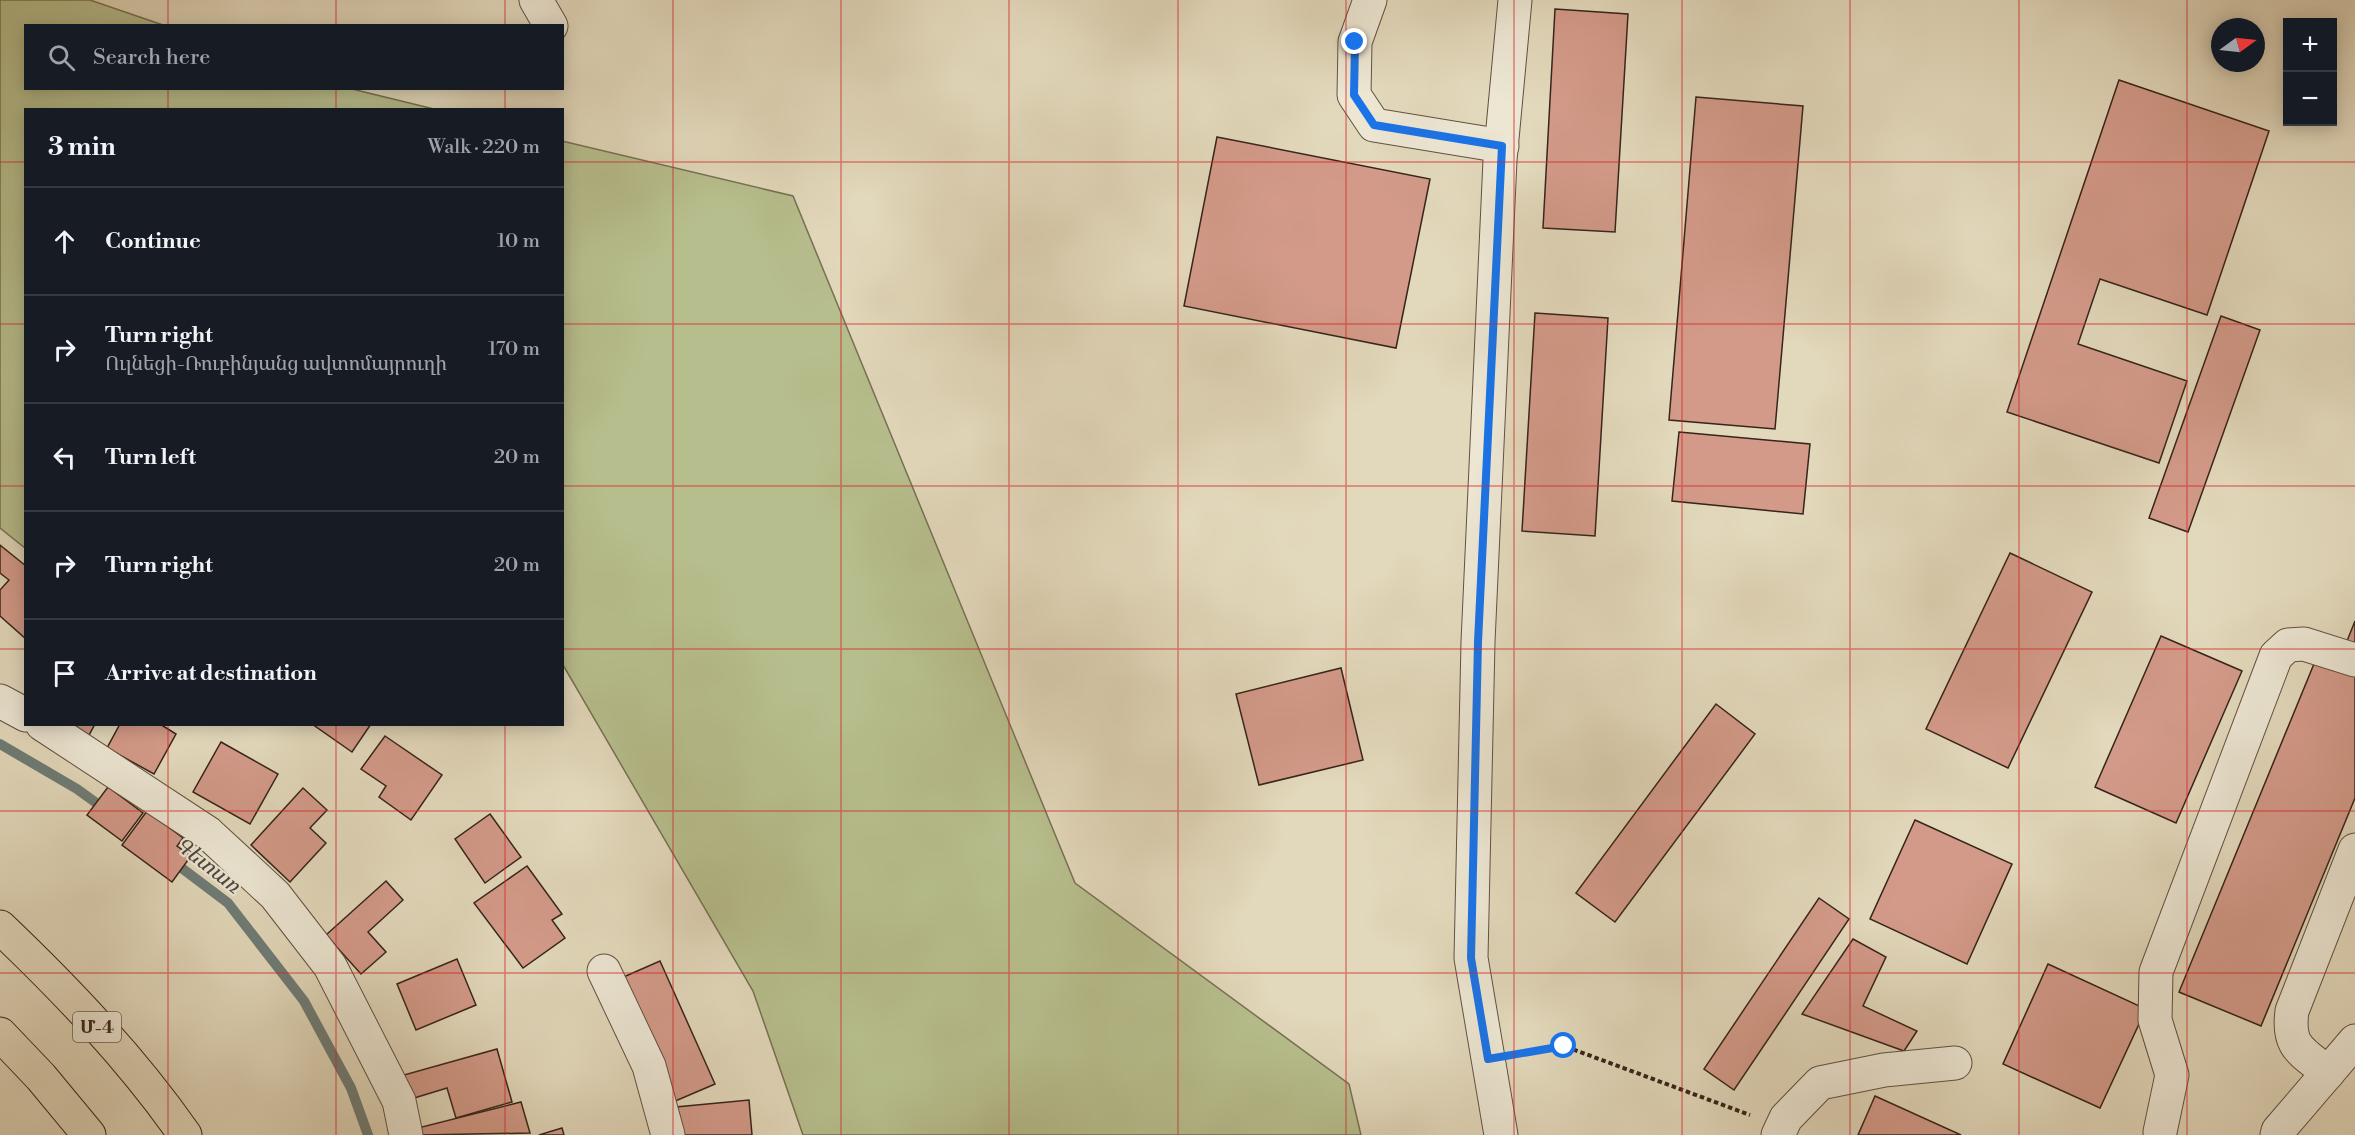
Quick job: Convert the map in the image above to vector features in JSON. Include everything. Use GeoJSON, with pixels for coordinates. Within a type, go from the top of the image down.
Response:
{"type":"FeatureCollection","features":[{"type":"Feature","properties":{"kind":"highway","name":"Մ-4"},"geometry":{"type":"LineString","coordinates":[[0,927],[55,979],[160,1099],[186,1135]]}},
{"type":"Feature","properties":{"kind":"highway"},"geometry":{"type":"LineString","coordinates":[[0,1034],[41,1077],[89,1135]]}},
{"type":"Feature","properties":{"kind":"street"},"geometry":{"type":"LineString","coordinates":[[536,0],[551,24]]}},
{"type":"Feature","properties":{"kind":"street"},"geometry":{"type":"LineString","coordinates":[[1370,0],[1355,42],[1354,95],[1374,125],[1502,146]]}},
{"type":"Feature","properties":{"kind":"street"},"geometry":{"type":"LineString","coordinates":[[1501,1135],[1471,958],[1471,946],[1478,642],[1502,146],[1515,0]]}},
{"type":"Feature","properties":{"kind":"street"},"geometry":{"type":"LineString","coordinates":[[2160,1132],[2172,1075],[2155,1020],[2156,972],[2276,656],[2288,645],[2304,644],[2355,660]]}},
{"type":"Feature","properties":{"kind":"street"},"geometry":{"type":"LineString","coordinates":[[0,701],[24,714]]}},
{"type":"Feature","properties":{"kind":"street"},"geometry":{"type":"LineString","coordinates":[[45,726],[208,833],[274,895],[330,966],[399,1101],[406,1135]]}},
{"type":"Feature","properties":{"kind":"street"},"geometry":{"type":"LineString","coordinates":[[2328,1073],[2296,1046],[2289,1029],[2292,1011],[2355,850]]}},
{"type":"Feature","properties":{"kind":"street"},"geometry":{"type":"LineString","coordinates":[[604,971],[649,1066],[668,1135]]}},
{"type":"Feature","properties":{"kind":"street"},"geometry":{"type":"LineString","coordinates":[[2277,1135],[2355,1041]]}},
{"type":"Feature","properties":{"kind":"street"},"geometry":{"type":"LineString","coordinates":[[1780,1131],[1786,1118],[1820,1083],[1884,1070],[1955,1064]]}},
{"type":"Feature","properties":{"kind":"path"},"geometry":{"type":"LineString","coordinates":[[1488,1059],[1564,1046],[1780,1131]]}},
{"type":"Feature","properties":{"kind":"green space"},"geometry":{"type":"Polygon","coordinates":[[[0,0],[90,0],[160,24],[24,24],[24,90],[356,90],[430,108],[24,108],[24,547],[0,528],[0,0]]]}},
{"type":"Feature","properties":{"kind":"green space"},"geometry":{"type":"Polygon","coordinates":[[[564,141],[793,196],[1075,883],[1349,1084],[1361,1135],[803,1135],[753,991],[564,667],[564,141]]]}},
{"type":"Feature","properties":{"kind":"building"},"geometry":{"type":"Polygon","coordinates":[[[1555,9],[1628,14],[1615,232],[1543,228],[1555,9]]]}},
{"type":"Feature","properties":{"kind":"building"},"geometry":{"type":"Polygon","coordinates":[[[2119,80],[2269,131],[2207,315],[2100,279],[2078,344],[2187,381],[2159,463],[2007,412],[2119,80]]]}},
{"type":"Feature","properties":{"kind":"building"},"geometry":{"type":"Polygon","coordinates":[[[1696,97],[1803,106],[1775,429],[1669,420],[1696,97]]]}},
{"type":"Feature","properties":{"kind":"building"},"geometry":{"type":"Polygon","coordinates":[[[1217,137],[1430,179],[1396,348],[1184,306],[1217,137]]]}},
{"type":"Feature","properties":{"kind":"building"},"geometry":{"type":"Polygon","coordinates":[[[1535,313],[1608,318],[1595,536],[1522,531],[1535,313]]]}},
{"type":"Feature","properties":{"kind":"building"},"geometry":{"type":"Polygon","coordinates":[[[2221,316],[2260,330],[2188,532],[2149,518],[2221,316]]]}},
{"type":"Feature","properties":{"kind":"building"},"geometry":{"type":"Polygon","coordinates":[[[1679,432],[1810,444],[1803,514],[1672,501],[1679,432]]]}},
{"type":"Feature","properties":{"kind":"building"},"geometry":{"type":"Polygon","coordinates":[[[0,545],[24,564],[24,637],[0,616],[0,590],[9,580],[0,573],[0,545]]]}},
{"type":"Feature","properties":{"kind":"building"},"geometry":{"type":"Polygon","coordinates":[[[2010,553],[2092,592],[2008,768],[1926,729],[2010,553]]]}},
{"type":"Feature","properties":{"kind":"building"},"geometry":{"type":"Polygon","coordinates":[[[2355,621],[2355,650],[2345,646],[2355,621]]]}},
{"type":"Feature","properties":{"kind":"building"},"geometry":{"type":"Polygon","coordinates":[[[2161,636],[2242,671],[2176,823],[2095,787],[2161,636]]]}},
{"type":"Feature","properties":{"kind":"building"},"geometry":{"type":"Polygon","coordinates":[[[2316,659],[2355,675],[2355,798],[2261,1026],[2179,992],[2316,659]]]}},
{"type":"Feature","properties":{"kind":"building"},"geometry":{"type":"Polygon","coordinates":[[[1341,668],[1363,760],[1259,785],[1236,694],[1341,668]]]}},
{"type":"Feature","properties":{"kind":"building"},"geometry":{"type":"Polygon","coordinates":[[[1716,704],[1755,734],[1615,922],[1576,893],[1716,704]]]}},
{"type":"Feature","properties":{"kind":"building"},"geometry":{"type":"Polygon","coordinates":[[[68,726],[94,726],[88,737],[68,726]]]}},
{"type":"Feature","properties":{"kind":"building"},"geometry":{"type":"Polygon","coordinates":[[[119,726],[163,726],[176,734],[154,774],[107,748],[119,726]]]}},
{"type":"Feature","properties":{"kind":"building"},"geometry":{"type":"Polygon","coordinates":[[[315,726],[370,726],[352,752],[315,726]]]}},
{"type":"Feature","properties":{"kind":"building"},"geometry":{"type":"Polygon","coordinates":[[[385,736],[442,775],[411,820],[379,797],[386,786],[361,769],[385,736]]]}},
{"type":"Feature","properties":{"kind":"building"},"geometry":{"type":"Polygon","coordinates":[[[221,742],[278,774],[250,824],[193,792],[221,742]]]}},
{"type":"Feature","properties":{"kind":"building"},"geometry":{"type":"Polygon","coordinates":[[[108,787],[143,813],[122,841],[87,815],[108,787]]]}},
{"type":"Feature","properties":{"kind":"building"},"geometry":{"type":"Polygon","coordinates":[[[303,788],[327,810],[310,828],[326,843],[290,882],[251,845],[303,788]]]}},
{"type":"Feature","properties":{"kind":"building"},"geometry":{"type":"Polygon","coordinates":[[[147,811],[183,838],[177,846],[191,856],[172,882],[122,845],[147,811]]]}},
{"type":"Feature","properties":{"kind":"building"},"geometry":{"type":"Polygon","coordinates":[[[490,814],[521,857],[485,883],[455,839],[490,814]]]}},
{"type":"Feature","properties":{"kind":"building"},"geometry":{"type":"Polygon","coordinates":[[[1915,820],[2012,864],[1967,964],[1870,919],[1915,820]]]}},
{"type":"Feature","properties":{"kind":"building"},"geometry":{"type":"Polygon","coordinates":[[[527,866],[562,914],[552,920],[565,938],[523,968],[474,903],[527,866]]]}},
{"type":"Feature","properties":{"kind":"building"},"geometry":{"type":"Polygon","coordinates":[[[386,881],[403,900],[368,932],[386,952],[361,974],[326,935],[386,881]]]}},
{"type":"Feature","properties":{"kind":"building"},"geometry":{"type":"Polygon","coordinates":[[[1819,898],[1849,919],[1734,1090],[1704,1069],[1819,898]]]}},
{"type":"Feature","properties":{"kind":"building"},"geometry":{"type":"Polygon","coordinates":[[[1853,939],[1886,957],[1863,1006],[1917,1031],[1904,1051],[1802,1014],[1853,939]]]}},
{"type":"Feature","properties":{"kind":"building"},"geometry":{"type":"Polygon","coordinates":[[[457,959],[476,1005],[416,1030],[397,984],[457,959]]]}},
{"type":"Feature","properties":{"kind":"building"},"geometry":{"type":"Polygon","coordinates":[[[660,961],[715,1084],[673,1102],[619,979],[660,961]]]}},
{"type":"Feature","properties":{"kind":"building"},"geometry":{"type":"Polygon","coordinates":[[[2048,964],[2146,1009],[2100,1108],[2003,1064],[2048,964]]]}},
{"type":"Feature","properties":{"kind":"building"},"geometry":{"type":"Polygon","coordinates":[[[497,1049],[512,1102],[456,1118],[447,1088],[411,1099],[404,1075],[497,1049]]]}},
{"type":"Feature","properties":{"kind":"building"},"geometry":{"type":"Polygon","coordinates":[[[1875,1096],[1961,1135],[1858,1135],[1875,1096]]]}},
{"type":"Feature","properties":{"kind":"building"},"geometry":{"type":"Polygon","coordinates":[[[749,1100],[752,1135],[679,1135],[676,1107],[749,1100]]]}},
{"type":"Feature","properties":{"kind":"building"},"geometry":{"type":"Polygon","coordinates":[[[521,1102],[530,1133],[420,1135],[418,1128],[521,1102]]]}},
{"type":"Feature","properties":{"kind":"building"},"geometry":{"type":"Polygon","coordinates":[[[562,1128],[564,1135],[539,1135],[562,1128]]]}},
{"type":"Feature","properties":{"kind":"waterway","name":"Գետառ"},"geometry":{"type":"LineString","coordinates":[[0,744],[77,789],[106,810]]}},
{"type":"Feature","properties":{"kind":"waterway","name":"Գետառ"},"geometry":{"type":"LineString","coordinates":[[171,860],[228,903],[304,1001],[351,1088],[368,1135]]}},
{"type":"Feature","properties":{"kind":"route"},"geometry":{"type":"LineString","coordinates":[[1355,42],[1354,95],[1374,125],[1502,146],[1478,642],[1471,958],[1488,1059],[1564,1046]]}}]}
